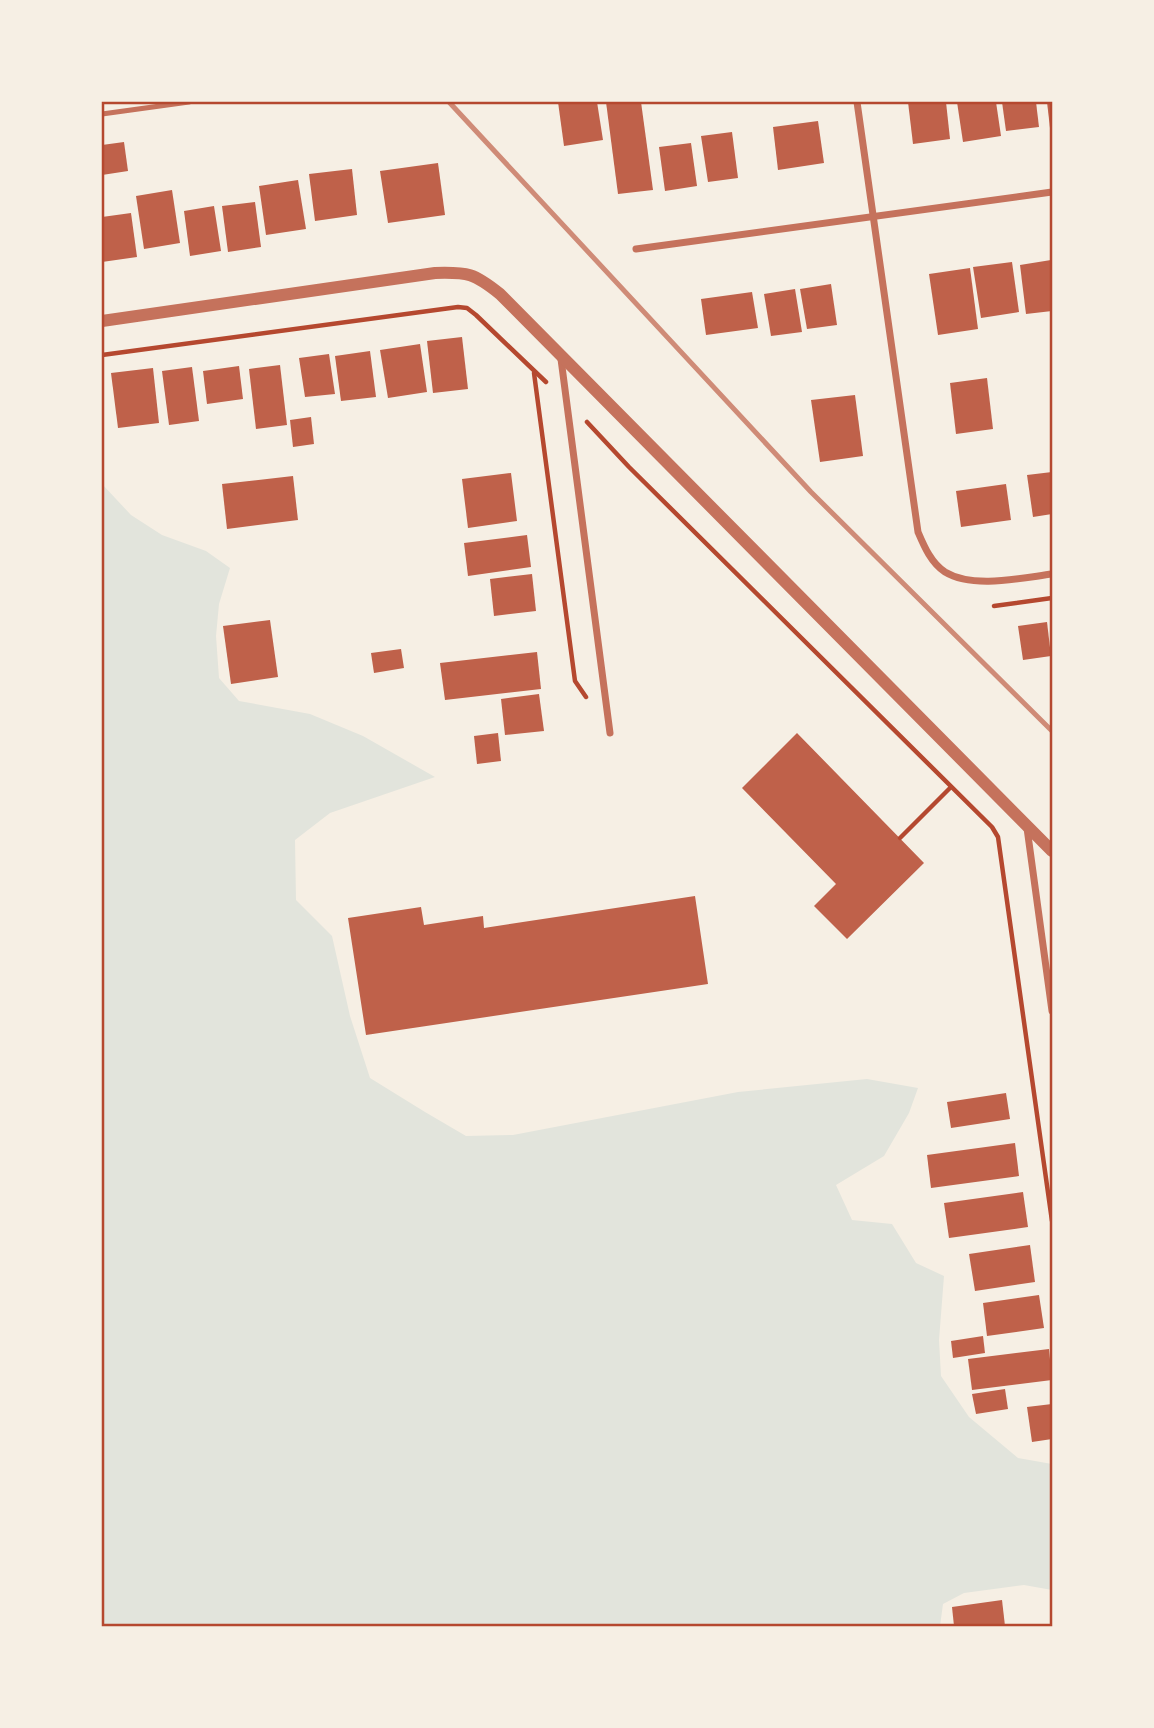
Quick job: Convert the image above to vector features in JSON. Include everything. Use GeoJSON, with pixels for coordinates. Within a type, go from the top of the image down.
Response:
{"type":"FeatureCollection","features":[{"type":"Feature","properties":{"kind":"street"},"geometry":{"type":"LineString","coordinates":[[857,102],[918,532],[928,555],[944,572],[963,579],[989,581],[1052,574]]}},
{"type":"Feature","properties":{"kind":"street"},"geometry":{"type":"LineString","coordinates":[[636,249],[1052,191]]}},
{"type":"Feature","properties":{"kind":"street"},"geometry":{"type":"LineString","coordinates":[[102,321],[435,273],[460,272],[481,278],[561,355],[1052,851]]}},
{"type":"Feature","properties":{"kind":"street"},"geometry":{"type":"LineString","coordinates":[[561,355],[610,733]]}},
{"type":"Feature","properties":{"kind":"street"},"geometry":{"type":"LineString","coordinates":[[1027,825],[1052,1011]]}},
{"type":"Feature","properties":{"kind":"lane"},"geometry":{"type":"LineString","coordinates":[[102,114],[189,102]]}},
{"type":"Feature","properties":{"kind":"path"},"geometry":{"type":"LineString","coordinates":[[102,355],[458,307],[467,308],[476,315],[567,401],[629,467],[992,827],[998,837],[1052,1221]]}},
{"type":"Feature","properties":{"kind":"path"},"geometry":{"type":"LineString","coordinates":[[533,371],[575,681],[589,702]]}},
{"type":"Feature","properties":{"kind":"path"},"geometry":{"type":"LineString","coordinates":[[994,606],[1052,598]]}},
{"type":"Feature","properties":{"kind":"path"},"geometry":{"type":"LineString","coordinates":[[900,838],[951,787]]}},
{"type":"Feature","properties":{"kind":"shaded area"},"geometry":{"type":"Polygon","coordinates":[[[102,484],[131,515],[162,535],[206,551],[230,568],[219,604],[216,636],[219,678],[239,701],[310,714],[363,736],[435,777],[330,813],[295,840],[296,900],[332,936],[350,1016],[370,1078],[466,1136],[513,1135],[738,1092],[867,1079],[918,1088],[909,1113],[884,1156],[836,1185],[852,1220],[892,1224],[916,1263],[944,1276],[939,1340],[941,1376],[969,1417],[1018,1458],[1052,1464],[1052,1590],[1024,1585],[964,1593],[943,1604],[940,1626],[102,1626],[102,484]]]}},
{"type":"Feature","properties":{"kind":"building"},"geometry":{"type":"Polygon","coordinates":[[[558,102],[597,102],[603,140],[564,146],[558,102]]]}},
{"type":"Feature","properties":{"kind":"building"},"geometry":{"type":"Polygon","coordinates":[[[606,102],[641,102],[653,190],[618,194],[606,102]]]}},
{"type":"Feature","properties":{"kind":"building"},"geometry":{"type":"Polygon","coordinates":[[[908,102],[946,102],[950,139],[913,144],[908,102]]]}},
{"type":"Feature","properties":{"kind":"building"},"geometry":{"type":"Polygon","coordinates":[[[957,102],[996,102],[1001,136],[963,142],[957,102]]]}},
{"type":"Feature","properties":{"kind":"building"},"geometry":{"type":"Polygon","coordinates":[[[1002,102],[1036,102],[1039,127],[1006,131],[1002,102]]]}},
{"type":"Feature","properties":{"kind":"building"},"geometry":{"type":"Polygon","coordinates":[[[1047,102],[1052,102],[1052,128],[1050,128],[1047,102]]]}},
{"type":"Feature","properties":{"kind":"building"},"geometry":{"type":"Polygon","coordinates":[[[818,121],[824,163],[778,170],[773,127],[818,121]]]}},
{"type":"Feature","properties":{"kind":"building"},"geometry":{"type":"Polygon","coordinates":[[[732,132],[738,178],[708,182],[701,136],[732,132]]]}},
{"type":"Feature","properties":{"kind":"building"},"geometry":{"type":"Polygon","coordinates":[[[124,142],[128,171],[102,175],[102,145],[124,142]]]}},
{"type":"Feature","properties":{"kind":"building"},"geometry":{"type":"Polygon","coordinates":[[[691,143],[697,186],[665,191],[659,147],[691,143]]]}},
{"type":"Feature","properties":{"kind":"building"},"geometry":{"type":"Polygon","coordinates":[[[438,163],[445,215],[388,223],[380,171],[438,163]]]}},
{"type":"Feature","properties":{"kind":"building"},"geometry":{"type":"Polygon","coordinates":[[[352,169],[357,215],[315,221],[309,174],[352,169]]]}},
{"type":"Feature","properties":{"kind":"building"},"geometry":{"type":"Polygon","coordinates":[[[298,180],[306,229],[266,235],[259,186],[298,180]]]}},
{"type":"Feature","properties":{"kind":"building"},"geometry":{"type":"Polygon","coordinates":[[[172,190],[180,243],[144,249],[136,196],[172,190]]]}},
{"type":"Feature","properties":{"kind":"building"},"geometry":{"type":"Polygon","coordinates":[[[255,202],[261,247],[228,252],[222,206],[255,202]]]}},
{"type":"Feature","properties":{"kind":"building"},"geometry":{"type":"Polygon","coordinates":[[[214,206],[221,251],[190,256],[184,211],[214,206]]]}},
{"type":"Feature","properties":{"kind":"building"},"geometry":{"type":"Polygon","coordinates":[[[131,213],[137,257],[102,262],[102,217],[131,213]]]}},
{"type":"Feature","properties":{"kind":"building"},"geometry":{"type":"Polygon","coordinates":[[[1051,260],[1052,311],[1026,314],[1020,265],[1051,260]]]}},
{"type":"Feature","properties":{"kind":"building"},"geometry":{"type":"Polygon","coordinates":[[[1012,262],[1019,312],[981,318],[973,267],[1012,262]]]}},
{"type":"Feature","properties":{"kind":"building"},"geometry":{"type":"Polygon","coordinates":[[[970,268],[978,329],[938,335],[929,274],[970,268]]]}},
{"type":"Feature","properties":{"kind":"building"},"geometry":{"type":"Polygon","coordinates":[[[831,284],[837,325],[807,329],[800,289],[831,284]]]}},
{"type":"Feature","properties":{"kind":"building"},"geometry":{"type":"Polygon","coordinates":[[[795,289],[802,332],[771,336],[764,294],[795,289]]]}},
{"type":"Feature","properties":{"kind":"building"},"geometry":{"type":"Polygon","coordinates":[[[752,292],[758,328],[706,335],[701,299],[752,292]]]}},
{"type":"Feature","properties":{"kind":"building"},"geometry":{"type":"Polygon","coordinates":[[[462,337],[468,389],[433,393],[427,341],[462,337]]]}},
{"type":"Feature","properties":{"kind":"building"},"geometry":{"type":"Polygon","coordinates":[[[420,344],[427,392],[388,398],[380,350],[420,344]]]}},
{"type":"Feature","properties":{"kind":"building"},"geometry":{"type":"Polygon","coordinates":[[[370,351],[376,397],[341,401],[335,356],[370,351]]]}},
{"type":"Feature","properties":{"kind":"building"},"geometry":{"type":"Polygon","coordinates":[[[329,354],[335,394],[305,397],[299,358],[329,354]]]}},
{"type":"Feature","properties":{"kind":"building"},"geometry":{"type":"Polygon","coordinates":[[[280,365],[287,425],[256,429],[249,369],[280,365]]]}},
{"type":"Feature","properties":{"kind":"building"},"geometry":{"type":"Polygon","coordinates":[[[239,366],[243,399],[207,404],[203,371],[239,366]]]}},
{"type":"Feature","properties":{"kind":"building"},"geometry":{"type":"Polygon","coordinates":[[[192,367],[199,421],[169,425],[162,371],[192,367]]]}},
{"type":"Feature","properties":{"kind":"building"},"geometry":{"type":"Polygon","coordinates":[[[153,368],[159,423],[118,428],[111,373],[153,368]]]}},
{"type":"Feature","properties":{"kind":"building"},"geometry":{"type":"Polygon","coordinates":[[[987,378],[993,429],[956,434],[950,383],[987,378]]]}},
{"type":"Feature","properties":{"kind":"building"},"geometry":{"type":"Polygon","coordinates":[[[855,395],[863,456],[820,462],[811,400],[855,395]]]}},
{"type":"Feature","properties":{"kind":"building"},"geometry":{"type":"Polygon","coordinates":[[[311,417],[314,444],[293,447],[290,420],[311,417]]]}},
{"type":"Feature","properties":{"kind":"building"},"geometry":{"type":"Polygon","coordinates":[[[1052,472],[1052,514],[1033,517],[1027,475],[1052,472]]]}},
{"type":"Feature","properties":{"kind":"building"},"geometry":{"type":"Polygon","coordinates":[[[511,473],[517,521],[468,528],[462,479],[511,473]]]}},
{"type":"Feature","properties":{"kind":"building"},"geometry":{"type":"Polygon","coordinates":[[[293,476],[298,520],[227,529],[222,484],[293,476]]]}},
{"type":"Feature","properties":{"kind":"building"},"geometry":{"type":"Polygon","coordinates":[[[1006,484],[1011,520],[961,527],[956,491],[1006,484]]]}},
{"type":"Feature","properties":{"kind":"building"},"geometry":{"type":"Polygon","coordinates":[[[527,535],[531,567],[468,576],[464,543],[527,535]]]}},
{"type":"Feature","properties":{"kind":"building"},"geometry":{"type":"Polygon","coordinates":[[[532,574],[536,611],[494,616],[490,579],[532,574]]]}},
{"type":"Feature","properties":{"kind":"building"},"geometry":{"type":"Polygon","coordinates":[[[270,620],[278,677],[231,684],[223,626],[270,620]]]}},
{"type":"Feature","properties":{"kind":"building"},"geometry":{"type":"Polygon","coordinates":[[[1047,622],[1051,656],[1023,660],[1018,626],[1047,622]]]}},
{"type":"Feature","properties":{"kind":"building"},"geometry":{"type":"Polygon","coordinates":[[[401,649],[404,668],[374,673],[371,653],[401,649]]]}},
{"type":"Feature","properties":{"kind":"building"},"geometry":{"type":"Polygon","coordinates":[[[537,652],[541,689],[445,700],[440,663],[537,652]]]}},
{"type":"Feature","properties":{"kind":"building"},"geometry":{"type":"Polygon","coordinates":[[[539,694],[544,731],[505,735],[501,699],[539,694]]]}},
{"type":"Feature","properties":{"kind":"building"},"geometry":{"type":"Polygon","coordinates":[[[498,733],[501,761],[477,764],[474,736],[498,733]]]}},
{"type":"Feature","properties":{"kind":"building"},"geometry":{"type":"Polygon","coordinates":[[[797,733],[924,863],[847,939],[814,906],[836,884],[742,788],[797,733]]]}},
{"type":"Feature","properties":{"kind":"building"},"geometry":{"type":"Polygon","coordinates":[[[695,896],[708,984],[366,1035],[348,918],[421,907],[424,925],[483,916],[484,928],[695,896]]]}},
{"type":"Feature","properties":{"kind":"building"},"geometry":{"type":"Polygon","coordinates":[[[1006,1093],[1010,1119],[951,1128],[947,1102],[1006,1093]]]}},
{"type":"Feature","properties":{"kind":"building"},"geometry":{"type":"Polygon","coordinates":[[[1015,1143],[1019,1176],[931,1188],[927,1155],[1015,1143]]]}},
{"type":"Feature","properties":{"kind":"building"},"geometry":{"type":"Polygon","coordinates":[[[1023,1192],[1028,1227],[949,1238],[944,1203],[1023,1192]]]}},
{"type":"Feature","properties":{"kind":"building"},"geometry":{"type":"Polygon","coordinates":[[[1030,1245],[1035,1282],[975,1291],[969,1254],[1030,1245]]]}},
{"type":"Feature","properties":{"kind":"building"},"geometry":{"type":"Polygon","coordinates":[[[1039,1295],[1044,1328],[987,1336],[983,1303],[1039,1295]]]}},
{"type":"Feature","properties":{"kind":"building"},"geometry":{"type":"Polygon","coordinates":[[[983,1336],[985,1353],[953,1358],[951,1341],[983,1336]]]}},
{"type":"Feature","properties":{"kind":"building"},"geometry":{"type":"Polygon","coordinates":[[[1049,1349],[1052,1380],[972,1390],[968,1359],[1049,1349]]]}},
{"type":"Feature","properties":{"kind":"building"},"geometry":{"type":"Polygon","coordinates":[[[1005,1389],[1008,1409],[976,1414],[972,1394],[1005,1389]]]}},
{"type":"Feature","properties":{"kind":"building"},"geometry":{"type":"Polygon","coordinates":[[[1052,1404],[1052,1439],[1032,1442],[1027,1407],[1052,1404]]]}},
{"type":"Feature","properties":{"kind":"building"},"geometry":{"type":"Polygon","coordinates":[[[1002,1600],[1005,1626],[954,1626],[952,1607],[1002,1600]]]}},
{"type":"Feature","properties":{"kind":"railway"},"geometry":{"type":"LineString","coordinates":[[449,102],[811,492],[1052,731]]}}]}
